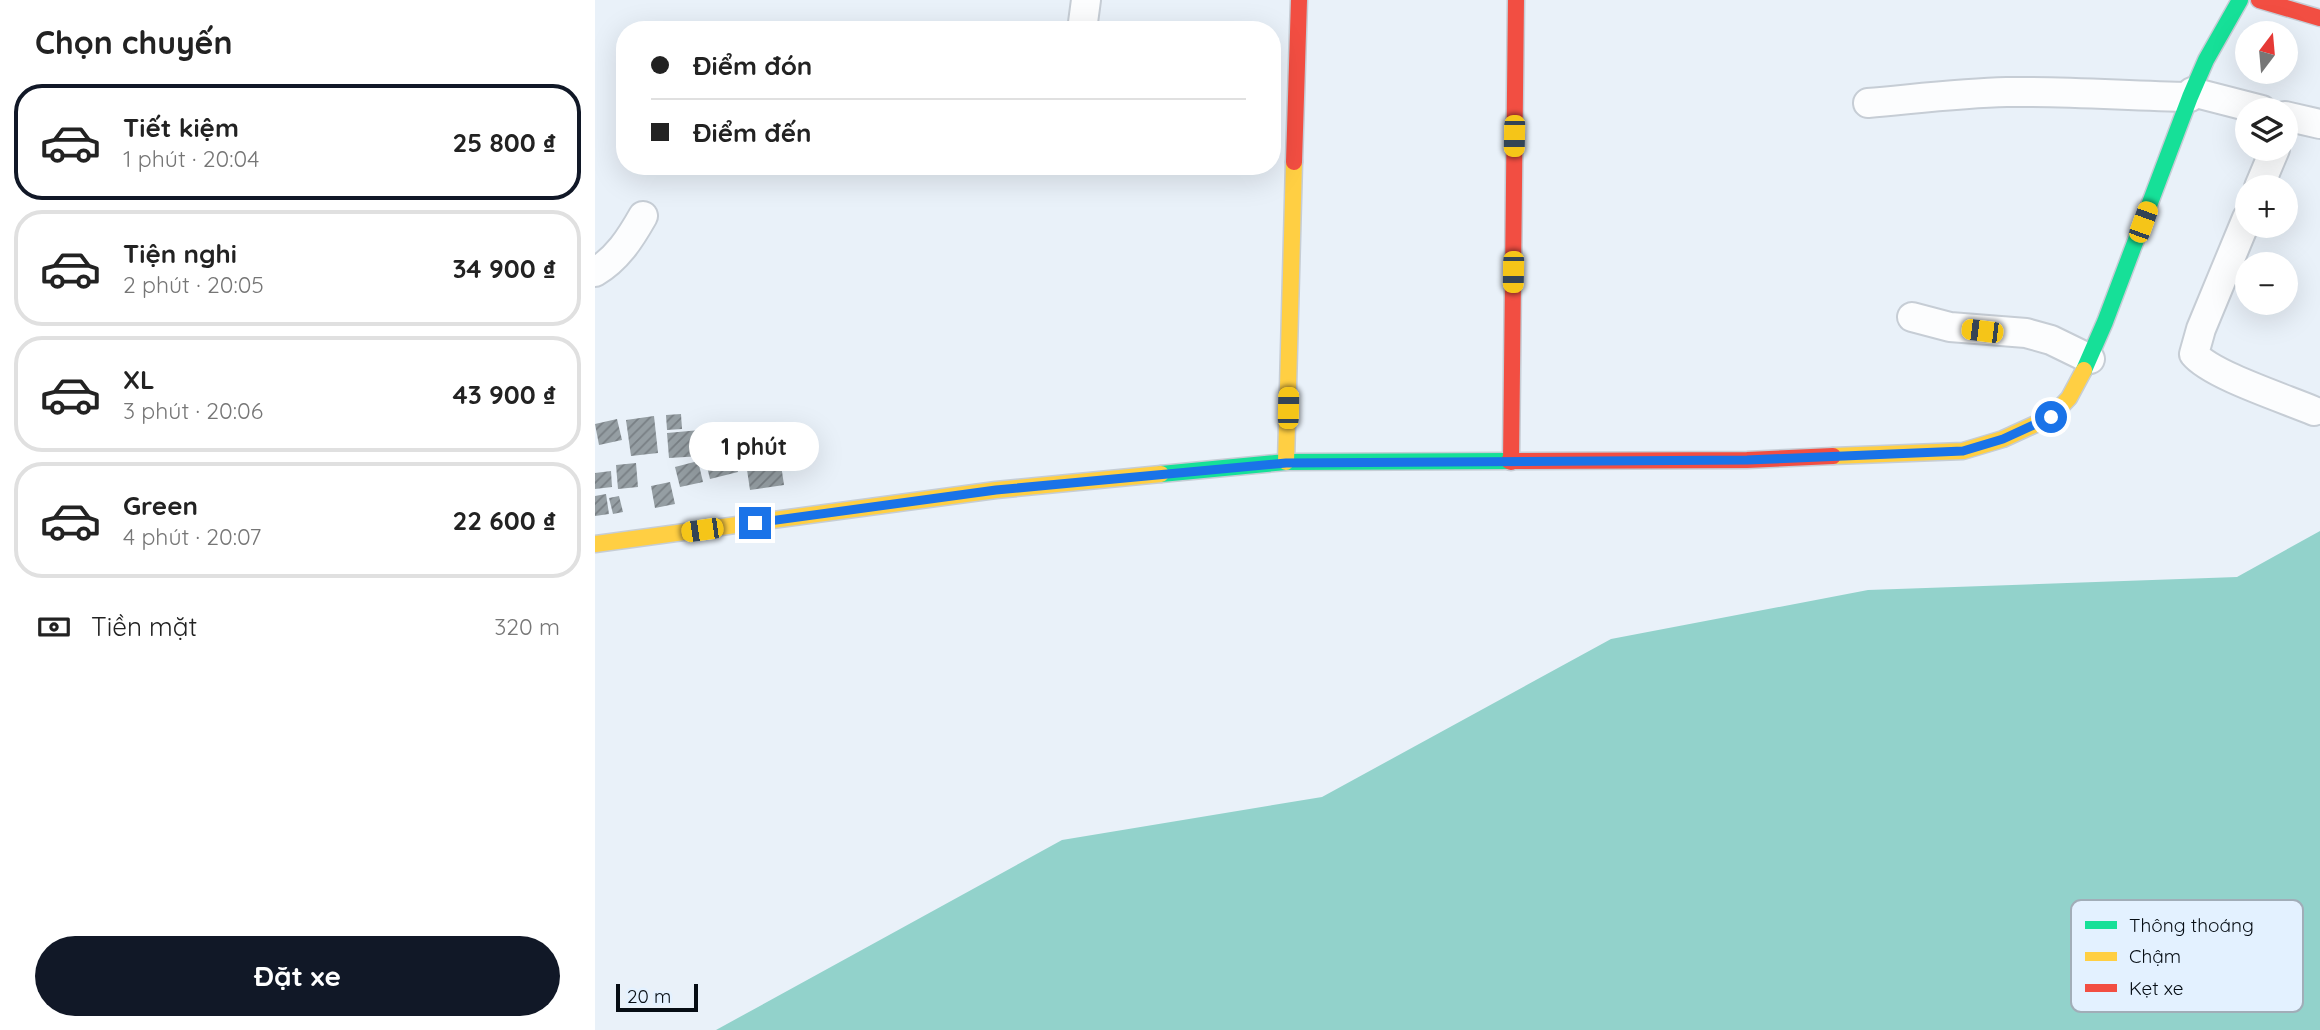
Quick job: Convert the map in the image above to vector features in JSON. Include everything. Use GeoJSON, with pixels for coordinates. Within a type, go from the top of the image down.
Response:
{"type":"FeatureCollection","features":[{"type":"Feature","properties":{"kind":"street"},"geometry":{"type":"LineString","coordinates":[[1083,21],[1086,0]]}},
{"type":"Feature","properties":{"kind":"street"},"geometry":{"type":"LineString","coordinates":[[1286,463],[1299,0]]}},
{"type":"Feature","properties":{"kind":"street"},"geometry":{"type":"LineString","coordinates":[[1511,462],[1516,0]]}},
{"type":"Feature","properties":{"kind":"street"},"geometry":{"type":"LineString","coordinates":[[595,544],[996,490],[1286,463],[1747,460],[1963,451],[2003,439],[2051,417],[2070,398],[2089,359],[2191,94],[2206,60],[2240,0]]}},
{"type":"Feature","properties":{"kind":"street"},"geometry":{"type":"LineString","coordinates":[[2259,0],[2320,18]]}},
{"type":"Feature","properties":{"kind":"street"},"geometry":{"type":"LineString","coordinates":[[1868,103],[1956,94],[2072,92],[2191,94],[2235,105]]}},
{"type":"Feature","properties":{"kind":"street"},"geometry":{"type":"LineString","coordinates":[[2298,120],[2320,124]]}},
{"type":"Feature","properties":{"kind":"street"},"geometry":{"type":"LineString","coordinates":[[595,272],[615,258],[643,216]]}},
{"type":"Feature","properties":{"kind":"street"},"geometry":{"type":"LineString","coordinates":[[2239,238],[2201,329],[2194,354],[2200,362],[2221,373],[2314,411]]}},
{"type":"Feature","properties":{"kind":"street"},"geometry":{"type":"LineString","coordinates":[[1912,317],[1950,327],[2026,333],[2051,340],[2089,359]]}},
{"type":"Feature","properties":{"kind":"shaded area"},"geometry":{"type":"Polygon","coordinates":[[[2320,531],[2320,1030],[716,1030],[1062,840],[1322,797],[1611,639],[1868,590],[2237,577],[2320,531]]]}},
{"type":"Feature","properties":{"kind":"building"},"geometry":{"type":"Polygon","coordinates":[[[681,414],[682,429],[667,430],[666,415],[681,414]]]}},
{"type":"Feature","properties":{"kind":"building"},"geometry":{"type":"Polygon","coordinates":[[[654,416],[658,453],[631,456],[626,420],[654,416]]]}},
{"type":"Feature","properties":{"kind":"building"},"geometry":{"type":"Polygon","coordinates":[[[617,419],[622,440],[599,445],[595,424],[617,419]]]}},
{"type":"Feature","properties":{"kind":"building"},"geometry":{"type":"Polygon","coordinates":[[[700,430],[702,456],[669,458],[667,433],[700,430]]]}},
{"type":"Feature","properties":{"kind":"building"},"geometry":{"type":"Polygon","coordinates":[[[732,448],[738,472],[710,479],[704,455],[732,448]]]}},
{"type":"Feature","properties":{"kind":"building"},"geometry":{"type":"Polygon","coordinates":[[[780,458],[784,485],[750,490],[746,463],[780,458]]]}},
{"type":"Feature","properties":{"kind":"building"},"geometry":{"type":"Polygon","coordinates":[[[698,461],[703,482],[680,487],[675,467],[698,461]]]}},
{"type":"Feature","properties":{"kind":"building"},"geometry":{"type":"Polygon","coordinates":[[[636,463],[638,487],[618,489],[616,465],[636,463]]]}},
{"type":"Feature","properties":{"kind":"building"},"geometry":{"type":"Polygon","coordinates":[[[611,471],[612,487],[595,489],[595,473],[611,471]]]}},
{"type":"Feature","properties":{"kind":"building"},"geometry":{"type":"Polygon","coordinates":[[[670,482],[675,504],[655,508],[651,486],[670,482]]]}},
{"type":"Feature","properties":{"kind":"building"},"geometry":{"type":"Polygon","coordinates":[[[606,494],[609,514],[595,516],[595,496],[606,494]]]}},
{"type":"Feature","properties":{"kind":"building"},"geometry":{"type":"Polygon","coordinates":[[[619,496],[623,512],[613,514],[609,498],[619,496]]]}},
{"type":"Feature","properties":{"kind":"traffic: fast"},"geometry":{"type":"LineString","coordinates":[[2084,370],[2105,322],[2190,97],[2206,60],[2240,0]]}},
{"type":"Feature","properties":{"kind":"traffic: fast"},"geometry":{"type":"LineString","coordinates":[[1161,474],[1286,462],[1509,461]]}},
{"type":"Feature","properties":{"kind":"traffic: slow"},"geometry":{"type":"LineString","coordinates":[[1286,462],[1294,162]]}},
{"type":"Feature","properties":{"kind":"traffic: slow"},"geometry":{"type":"LineString","coordinates":[[1833,456],[1963,451],[2003,439],[2051,417],[2069,398],[2084,370]]}},
{"type":"Feature","properties":{"kind":"traffic: slow"},"geometry":{"type":"LineString","coordinates":[[595,544],[996,490],[1161,474]]}},
{"type":"Feature","properties":{"kind":"traffic: jam"},"geometry":{"type":"LineString","coordinates":[[1294,162],[1299,0]]}},
{"type":"Feature","properties":{"kind":"traffic: jam"},"geometry":{"type":"LineString","coordinates":[[1511,462],[1516,0]]}},
{"type":"Feature","properties":{"kind":"traffic: jam"},"geometry":{"type":"LineString","coordinates":[[2259,0],[2320,18]]}},
{"type":"Feature","properties":{"kind":"traffic: jam"},"geometry":{"type":"LineString","coordinates":[[1509,461],[1747,460],[1833,456]]}},
{"type":"Feature","properties":{"kind":"route"},"geometry":{"type":"LineString","coordinates":[[755,523],[996,490],[1286,463],[1747,460],[1963,451],[2003,439],[2051,417]]}}]}
